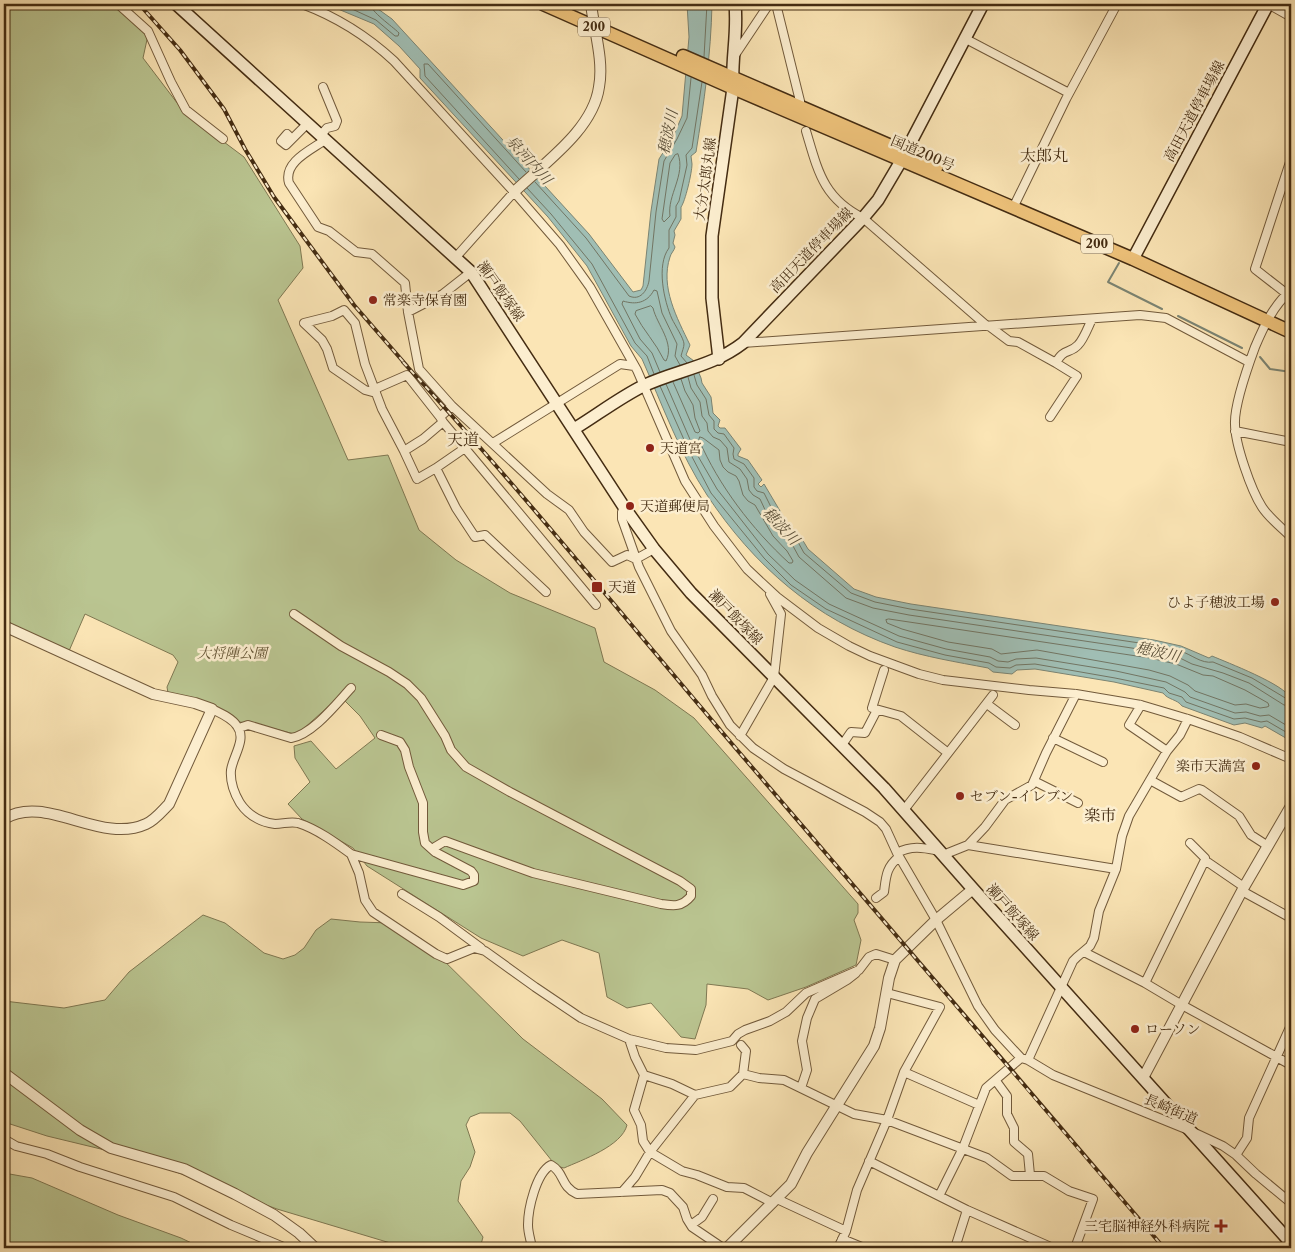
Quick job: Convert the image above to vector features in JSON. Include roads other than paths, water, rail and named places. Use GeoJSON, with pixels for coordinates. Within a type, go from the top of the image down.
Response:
{"type":"FeatureCollection","features":[{"type":"Feature","properties":{"kind":"highway","name":"国道200号"},"geometry":{"type":"LineString","coordinates":[[542,4],[593,22],[1135,256],[1269,316],[1291,322]]}},
{"type":"Feature","properties":{"kind":"highway","name":"国道200号"},"geometry":{"type":"LineString","coordinates":[[561,4],[593,22]]}},
{"type":"Feature","properties":{"kind":"highway","name":"国道200号"},"geometry":{"type":"LineString","coordinates":[[1269,316],[1291,332]]}},
{"type":"Feature","properties":{"kind":"main road","name":"瀬戸飯塚線"},"geometry":{"type":"LineString","coordinates":[[176,4],[471,272],[624,507],[654,549],[691,593],[904,810],[972,889],[1291,1243]]}},
{"type":"Feature","properties":{"kind":"main road","name":"大分太郎丸線"},"geometry":{"type":"LineString","coordinates":[[717,360],[712,298],[712,236],[729,81],[735,55],[737,22],[735,4]]}},
{"type":"Feature","properties":{"kind":"main road","name":"高田天道停車場線"},"geometry":{"type":"LineString","coordinates":[[574,428],[645,386],[717,360],[743,343],[878,200],[983,4]]}},
{"type":"Feature","properties":{"kind":"main road","name":"高田天道停車場線"},"geometry":{"type":"LineString","coordinates":[[1135,256],[1268,4]]}},
{"type":"Feature","properties":{"kind":"street"},"geometry":{"type":"LineString","coordinates":[[118,4],[148,32],[186,110],[223,139]]}},
{"type":"Feature","properties":{"kind":"street"},"geometry":{"type":"LineString","coordinates":[[302,4],[327,13],[376,44],[394,61],[514,192],[560,245],[590,287],[645,386],[685,481],[714,526],[733,551],[777,598],[841,642],[870,656],[919,674],[943,680],[1076,694],[1141,706],[1188,719],[1240,737],[1291,759]]}},
{"type":"Feature","properties":{"kind":"street"},"geometry":{"type":"LineString","coordinates":[[456,257],[514,192],[578,132],[587,120],[596,102],[600,86],[599,51],[591,4]]}},
{"type":"Feature","properties":{"kind":"street"},"geometry":{"type":"LineString","coordinates":[[735,55],[769,4]]}},
{"type":"Feature","properties":{"kind":"street"},"geometry":{"type":"LineString","coordinates":[[776,4],[800,101]]}},
{"type":"Feature","properties":{"kind":"street"},"geometry":{"type":"LineString","coordinates":[[1014,205],[1069,93],[1117,4]]}},
{"type":"Feature","properties":{"kind":"street"},"geometry":{"type":"LineString","coordinates":[[1268,4],[1291,17]]}},
{"type":"Feature","properties":{"kind":"street"},"geometry":{"type":"LineString","coordinates":[[964,38],[1069,93]]}},
{"type":"Feature","properties":{"kind":"street"},"geometry":{"type":"LineString","coordinates":[[323,88],[337,121],[335,126],[327,128],[323,138],[295,162],[287,176],[289,183],[318,227],[329,231],[356,252],[372,254],[405,283],[408,312],[419,369],[452,406],[547,494],[569,510],[584,532],[612,562],[627,555],[636,559],[654,549]]}},
{"type":"Feature","properties":{"kind":"street"},"geometry":{"type":"LineString","coordinates":[[292,139],[307,124]]}},
{"type":"Feature","properties":{"kind":"street"},"geometry":{"type":"LineString","coordinates":[[806,131],[820,175],[827,189],[854,214],[863,218],[1008,341],[1018,342],[1077,376],[1050,418]]}},
{"type":"Feature","properties":{"kind":"street"},"geometry":{"type":"LineString","coordinates":[[1291,159],[1255,269],[1289,292],[1269,316],[1249,362],[1236,411],[1235,431],[1251,483],[1262,508],[1291,537]]}},
{"type":"Feature","properties":{"kind":"street"},"geometry":{"type":"LineString","coordinates":[[408,312],[443,294],[471,272]]}},
{"type":"Feature","properties":{"kind":"street"},"geometry":{"type":"LineString","coordinates":[[464,448],[417,479],[382,409],[376,391],[365,364],[355,322],[344,310],[332,316],[304,323],[322,340],[334,368],[365,390],[376,391],[407,374],[464,448],[596,605]]}},
{"type":"Feature","properties":{"kind":"street"},"geometry":{"type":"LineString","coordinates":[[743,343],[1140,315],[1166,318],[1249,362]]}},
{"type":"Feature","properties":{"kind":"street"},"geometry":{"type":"LineString","coordinates":[[1056,363],[1064,352],[1079,345],[1092,319]]}},
{"type":"Feature","properties":{"kind":"street"},"geometry":{"type":"LineString","coordinates":[[493,443],[620,364],[634,366]]}},
{"type":"Feature","properties":{"kind":"street"},"geometry":{"type":"LineString","coordinates":[[404,451],[423,439],[452,406]]}},
{"type":"Feature","properties":{"kind":"street"},"geometry":{"type":"LineString","coordinates":[[1235,431],[1291,442]]}},
{"type":"Feature","properties":{"kind":"street"},"geometry":{"type":"LineString","coordinates":[[436,468],[456,508],[475,537],[485,535],[546,592]]}},
{"type":"Feature","properties":{"kind":"street","name":"長崎街道"},"geometry":{"type":"LineString","coordinates":[[624,507],[622,519],[636,559],[671,631],[702,675],[724,716],[740,736],[753,748],[784,769],[865,812],[880,822],[936,920],[978,1006],[995,1030],[1024,1059],[1053,1074],[1223,1146],[1291,1203]]}},
{"type":"Feature","properties":{"kind":"street"},"geometry":{"type":"LineString","coordinates":[[740,736],[774,677],[781,614],[765,586]]}},
{"type":"Feature","properties":{"kind":"street"},"geometry":{"type":"LineString","coordinates":[[294,614],[341,646],[407,684],[421,698],[445,736],[451,750],[466,766],[510,792],[680,881],[691,889],[691,896],[682,905],[673,906],[533,873],[445,841],[435,847],[435,852]]}},
{"type":"Feature","properties":{"kind":"street"},"geometry":{"type":"LineString","coordinates":[[4,626],[153,694],[212,709],[235,724],[239,728],[241,736],[231,768],[232,786],[247,812],[259,820],[275,824],[296,823],[302,825],[351,854],[463,885],[474,881],[474,875],[471,871],[435,852],[425,844],[423,832],[424,803],[409,767],[406,750],[400,742],[381,735]]}},
{"type":"Feature","properties":{"kind":"street"},"geometry":{"type":"LineString","coordinates":[[884,670],[872,708],[901,716],[948,754]]}},
{"type":"Feature","properties":{"kind":"street"},"geometry":{"type":"LineString","coordinates":[[239,728],[248,726],[291,738],[298,736],[317,722],[351,688]]}},
{"type":"Feature","properties":{"kind":"street"},"geometry":{"type":"LineString","coordinates":[[968,845],[1006,800],[1032,785],[1053,738],[1076,694]]}},
{"type":"Feature","properties":{"kind":"street"},"geometry":{"type":"LineString","coordinates":[[904,810],[994,695]]}},
{"type":"Feature","properties":{"kind":"street"},"geometry":{"type":"LineString","coordinates":[[987,704],[1015,725]]}},
{"type":"Feature","properties":{"kind":"street"},"geometry":{"type":"LineString","coordinates":[[1141,706],[1129,726],[1167,751]]}},
{"type":"Feature","properties":{"kind":"street"},"geometry":{"type":"LineString","coordinates":[[4,819],[22,813],[39,813],[112,830],[126,830],[146,824],[159,815],[169,804],[212,709]]}},
{"type":"Feature","properties":{"kind":"street"},"geometry":{"type":"LineString","coordinates":[[842,746],[851,732],[865,733],[877,710]]}},
{"type":"Feature","properties":{"kind":"street"},"geometry":{"type":"LineString","coordinates":[[939,1196],[963,1148],[986,1088],[1024,1059],[1062,988],[1073,961],[1090,946],[1094,938],[1099,911],[1116,869],[1122,836],[1129,816],[1188,719]]}},
{"type":"Feature","properties":{"kind":"street"},"geometry":{"type":"LineString","coordinates":[[1053,738],[1103,762]]}},
{"type":"Feature","properties":{"kind":"street"},"geometry":{"type":"LineString","coordinates":[[1150,780],[1181,797],[1199,789],[1202,790],[1239,816],[1251,835],[1268,846]]}},
{"type":"Feature","properties":{"kind":"street"},"geometry":{"type":"LineString","coordinates":[[1034,781],[1078,803]]}},
{"type":"Feature","properties":{"kind":"street"},"geometry":{"type":"LineString","coordinates":[[1144,1078],[1244,889],[1291,806]]}},
{"type":"Feature","properties":{"kind":"street"},"geometry":{"type":"LineString","coordinates":[[1190,843],[1205,858],[1206,862],[1244,889],[1291,918]]}},
{"type":"Feature","properties":{"kind":"street"},"geometry":{"type":"LineString","coordinates":[[876,898],[884,892],[888,870],[892,862],[898,855],[910,848],[918,847],[942,853],[968,845],[1116,869]]}},
{"type":"Feature","properties":{"kind":"street"},"geometry":{"type":"LineString","coordinates":[[351,854],[359,873],[365,900],[373,912],[436,954],[447,959],[474,948],[485,951]]}},
{"type":"Feature","properties":{"kind":"street"},"geometry":{"type":"LineString","coordinates":[[1145,983],[1204,862],[1206,862]]}},
{"type":"Feature","properties":{"kind":"street"},"geometry":{"type":"LineString","coordinates":[[727,1248],[791,1184],[807,1153],[874,1046],[880,1028],[895,960],[936,920],[972,889]]}},
{"type":"Feature","properties":{"kind":"street"},"geometry":{"type":"LineString","coordinates":[[402,894],[439,917],[581,1018],[629,1039],[666,1048],[696,1050],[732,1041],[745,1030],[770,1022],[786,1012],[806,993],[859,970]]}},
{"type":"Feature","properties":{"kind":"street"},"geometry":{"type":"LineString","coordinates":[[1084,952],[1145,983],[1291,1065]]}},
{"type":"Feature","properties":{"kind":"street"},"geometry":{"type":"LineString","coordinates":[[801,1088],[807,1070],[802,1041],[807,1018],[815,1000],[847,980],[859,970],[869,957],[876,954],[895,960]]}},
{"type":"Feature","properties":{"kind":"street"},"geometry":{"type":"LineString","coordinates":[[838,1248],[844,1235],[857,1190],[887,1120],[904,1072],[940,1007],[887,993]]}},
{"type":"Feature","properties":{"kind":"street"},"geometry":{"type":"LineString","coordinates":[[1236,1156],[1247,1138],[1249,1118],[1291,1025]]}},
{"type":"Feature","properties":{"kind":"street"},"geometry":{"type":"LineString","coordinates":[[629,1039],[644,1075],[634,1110],[641,1125],[643,1141],[650,1152],[682,1171],[727,1187],[744,1188],[775,1201],[844,1235],[864,1248]]}},
{"type":"Feature","properties":{"kind":"street"},"geometry":{"type":"LineString","coordinates":[[644,1075],[672,1084],[695,1095],[730,1087],[742,1074],[746,1051],[741,1045]]}},
{"type":"Feature","properties":{"kind":"street"},"geometry":{"type":"LineString","coordinates":[[904,1072],[979,1105]]}},
{"type":"Feature","properties":{"kind":"street"},"geometry":{"type":"LineString","coordinates":[[4,1073],[80,1130],[111,1148],[184,1170],[235,1194],[274,1215],[299,1232],[315,1248]]}},
{"type":"Feature","properties":{"kind":"street"},"geometry":{"type":"LineString","coordinates":[[742,1074],[759,1078],[784,1080],[854,1114],[887,1120],[987,1158],[1012,1176],[1044,1176],[1069,1190],[1094,1199],[1075,1248]]}},
{"type":"Feature","properties":{"kind":"street"},"geometry":{"type":"LineString","coordinates":[[996,1081],[1007,1096],[1007,1114],[1014,1128],[1014,1142],[1028,1154],[1030,1175]]}},
{"type":"Feature","properties":{"kind":"street"},"geometry":{"type":"LineString","coordinates":[[622,1192],[635,1177],[650,1152],[695,1095]]}},
{"type":"Feature","properties":{"kind":"street"},"geometry":{"type":"LineString","coordinates":[[4,1139],[16,1146],[47,1154],[80,1167],[174,1197],[231,1225],[286,1248]]}},
{"type":"Feature","properties":{"kind":"street"},"geometry":{"type":"LineString","coordinates":[[869,1161],[967,1210],[1053,1248]]}},
{"type":"Feature","properties":{"kind":"street"},"geometry":{"type":"LineString","coordinates":[[532,1248],[528,1228],[529,1215],[539,1177],[551,1165],[558,1169],[564,1185],[577,1194],[662,1190],[670,1193],[683,1207],[691,1226],[723,1248]]}},
{"type":"Feature","properties":{"kind":"street"},"geometry":{"type":"LineString","coordinates":[[691,1226],[702,1217],[713,1199]]}},
{"type":"Feature","properties":{"kind":"street"},"geometry":{"type":"LineString","coordinates":[[955,1248],[967,1210]]}},
{"type":"Feature","properties":{"kind":"water","name":"穂波川"},"geometry":{"type":"Polygon","coordinates":[[[326,4],[371,4],[392,19],[589,234],[633,292],[641,290],[643,286],[659,159],[673,137],[682,116],[689,37],[687,4],[712,4],[709,60],[696,152],[691,156],[691,174],[681,207],[681,219],[674,231],[673,243],[675,247],[667,268],[667,280],[671,302],[690,345],[686,355],[694,361],[702,383],[711,397],[713,413],[720,420],[718,426],[725,428],[741,449],[738,456],[748,460],[762,480],[758,484],[761,487],[764,484],[789,526],[802,539],[808,549],[854,589],[876,597],[911,604],[1154,640],[1181,646],[1209,658],[1212,656],[1242,668],[1278,687],[1290,698],[1292,713],[1291,741],[1265,726],[1262,728],[1245,723],[1234,725],[1182,706],[1163,693],[1114,682],[1035,669],[1017,670],[1012,674],[993,672],[988,668],[906,651],[866,635],[838,621],[789,587],[745,545],[707,495],[688,463],[642,359],[631,346],[587,266],[548,217],[420,78],[420,69],[399,46],[374,24],[326,4]]]}},
{"type":"Feature","properties":{"kind":"waterway"},"geometry":{"type":"LineString","coordinates":[[1119,263],[1108,282],[1162,309]]}},
{"type":"Feature","properties":{"kind":"waterway"},"geometry":{"type":"LineString","coordinates":[[1178,316],[1242,348]]}},
{"type":"Feature","properties":{"kind":"waterway"},"geometry":{"type":"LineString","coordinates":[[1260,357],[1270,369],[1291,372]]}},
{"type":"Feature","properties":{"kind":"railway"},"geometry":{"type":"LineString","coordinates":[[139,4],[180,50],[224,109],[245,149],[274,197],[354,305],[407,366]]}},
{"type":"Feature","properties":{"kind":"railway"},"geometry":{"type":"LineString","coordinates":[[403,362],[540,517],[718,728],[1164,1248]]}},
{"type":"Feature","properties":{"kind":"place","name":"常楽寺保育園"},"geometry":{"type":"Point","coordinates":[373,300]}},
{"type":"Feature","properties":{"kind":"place","name":"天道宮"},"geometry":{"type":"Point","coordinates":[650,448]}},
{"type":"Feature","properties":{"kind":"place","name":"天道郵便局"},"geometry":{"type":"Point","coordinates":[630,506]}},
{"type":"Feature","properties":{"kind":"place","name":"天道"},"geometry":{"type":"Point","coordinates":[597,587]}},
{"type":"Feature","properties":{"kind":"place","name":"ひよ子穂波工場"},"geometry":{"type":"Point","coordinates":[1275,602]}},
{"type":"Feature","properties":{"kind":"place","name":"楽市天満宮"},"geometry":{"type":"Point","coordinates":[1256,766]}},
{"type":"Feature","properties":{"kind":"place","name":"セブン-イレブン"},"geometry":{"type":"Point","coordinates":[960,796]}},
{"type":"Feature","properties":{"kind":"place","name":"ローソン"},"geometry":{"type":"Point","coordinates":[1135,1029]}},
{"type":"Feature","properties":{"kind":"place","name":"三宅脳神経外科病院"},"geometry":{"type":"Point","coordinates":[1221,1226]}},
{"type":"Feature","properties":{"kind":"district","name":"太郎丸"},"geometry":{"type":"Point","coordinates":[1044,155]}},
{"type":"Feature","properties":{"kind":"district","name":"天道"},"geometry":{"type":"Point","coordinates":[463,439]}},
{"type":"Feature","properties":{"kind":"district","name":"楽市"},"geometry":{"type":"Point","coordinates":[1100,815]}},
{"type":"Feature","properties":{"kind":"water label","name":"泉河内川"},"geometry":{"type":"Point","coordinates":[529,160]}},
{"type":"Feature","properties":{"kind":"park label","name":"大将陣公園"},"geometry":{"type":"Point","coordinates":[232,653]}}]}
